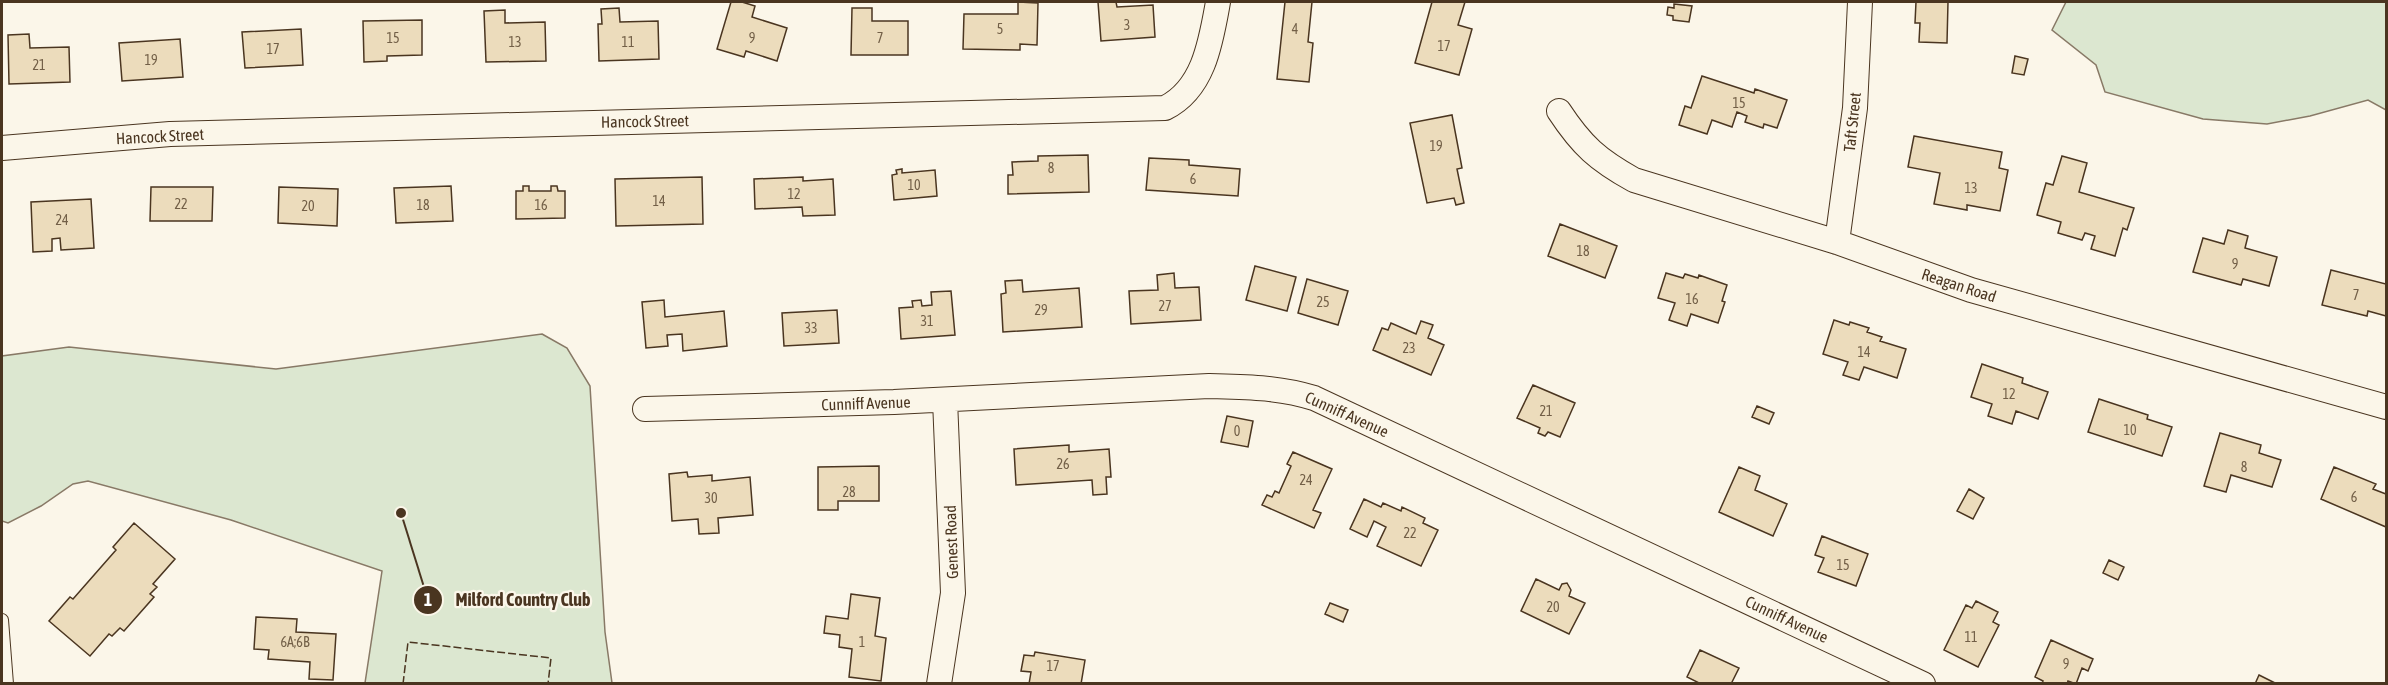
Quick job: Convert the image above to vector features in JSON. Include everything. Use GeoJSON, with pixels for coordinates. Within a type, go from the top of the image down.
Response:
{"type":"FeatureCollection","features":[{"type":"Feature","properties":{"kind":"street","name":"Hancock Street"},"geometry":{"type":"LineString","coordinates":[[2,148],[170,134],[1165,108],[1180,101],[1195,80],[1211,41],[1218,2]]}},
{"type":"Feature","properties":{"kind":"street","name":"Taft Street"},"geometry":{"type":"LineString","coordinates":[[1837,242],[1854,108],[1860,2]]}},
{"type":"Feature","properties":{"kind":"street","name":"Reagan Road"},"geometry":{"type":"LineString","coordinates":[[1559,111],[1583,145],[1608,165],[1634,180],[1837,242],[1971,290],[2386,407]]}},
{"type":"Feature","properties":{"kind":"street","name":"Cunniff Avenue"},"geometry":{"type":"LineString","coordinates":[[645,409],[945,400],[1209,386],[1258,387],[1297,393],[1334,407],[1923,684]]}},
{"type":"Feature","properties":{"kind":"street","name":"Genest Road"},"geometry":{"type":"LineString","coordinates":[[939,684],[953,593],[945,400]]}},
{"type":"Feature","properties":{"kind":"lane"},"geometry":{"type":"LineString","coordinates":[[2,620],[7,684]]}},
{"type":"Feature","properties":{"kind":"green space"},"geometry":{"type":"Polygon","coordinates":[[[2066,2],[2386,2],[2386,110],[2368,100],[2310,116],[2267,124],[2203,119],[2105,92],[2096,65],[2052,30],[2066,2]]]}},
{"type":"Feature","properties":{"kind":"green space"},"geometry":{"type":"Polygon","coordinates":[[[542,334],[567,348],[590,386],[605,632],[612,683],[365,683],[382,571],[231,520],[88,481],[73,484],[41,506],[8,523],[2,521],[2,356],[69,347],[276,369],[542,334]]]}},
{"type":"Feature","properties":{"kind":"building"},"geometry":{"type":"Polygon","coordinates":[[[731,2],[742,2],[755,6],[752,17],[787,28],[777,61],[746,51],[744,57],[717,49],[731,2]]]}},
{"type":"Feature","properties":{"kind":"building"},"geometry":{"type":"Polygon","coordinates":[[[1018,2],[1038,3],[1037,45],[1020,44],[1020,50],[963,49],[964,14],[1018,14],[1018,2]]]}},
{"type":"Feature","properties":{"kind":"building"},"geometry":{"type":"Polygon","coordinates":[[[1098,2],[1116,2],[1117,7],[1153,5],[1155,37],[1101,41],[1098,2]]]}},
{"type":"Feature","properties":{"kind":"building"},"geometry":{"type":"Polygon","coordinates":[[[1285,2],[1312,2],[1308,42],[1313,43],[1309,82],[1277,79],[1285,2]]]}},
{"type":"Feature","properties":{"kind":"building"},"geometry":{"type":"Polygon","coordinates":[[[1432,2],[1465,2],[1458,25],[1472,29],[1459,75],[1415,63],[1432,2]]]}},
{"type":"Feature","properties":{"kind":"building"},"geometry":{"type":"Polygon","coordinates":[[[1916,2],[1948,2],[1947,43],[1919,42],[1920,23],[1915,23],[1916,2]]]}},
{"type":"Feature","properties":{"kind":"building"},"geometry":{"type":"Polygon","coordinates":[[[1674,4],[1692,6],[1689,22],[1673,20],[1673,16],[1667,15],[1668,7],[1674,8],[1674,4]]]}},
{"type":"Feature","properties":{"kind":"building"},"geometry":{"type":"Polygon","coordinates":[[[619,8],[620,22],[658,21],[659,59],[599,61],[598,24],[602,24],[601,9],[619,8]]]}},
{"type":"Feature","properties":{"kind":"building"},"geometry":{"type":"Polygon","coordinates":[[[852,8],[872,8],[872,21],[908,21],[908,55],[851,55],[852,8]]]}},
{"type":"Feature","properties":{"kind":"building"},"geometry":{"type":"Polygon","coordinates":[[[505,10],[505,23],[545,22],[546,61],[486,62],[484,11],[505,10]]]}},
{"type":"Feature","properties":{"kind":"building"},"geometry":{"type":"Polygon","coordinates":[[[422,20],[422,55],[387,56],[387,61],[364,62],[363,21],[422,20]]]}},
{"type":"Feature","properties":{"kind":"building"},"geometry":{"type":"Polygon","coordinates":[[[301,29],[303,65],[245,68],[242,32],[301,29]]]}},
{"type":"Feature","properties":{"kind":"building"},"geometry":{"type":"Polygon","coordinates":[[[29,34],[30,48],[69,47],[70,82],[9,84],[8,35],[29,34]]]}},
{"type":"Feature","properties":{"kind":"building"},"geometry":{"type":"Polygon","coordinates":[[[180,39],[183,77],[122,81],[119,43],[180,39]]]}},
{"type":"Feature","properties":{"kind":"building"},"geometry":{"type":"Polygon","coordinates":[[[2015,56],[2028,59],[2024,75],[2012,73],[2015,56]]]}},
{"type":"Feature","properties":{"kind":"building"},"geometry":{"type":"Polygon","coordinates":[[[1702,76],[1754,93],[1755,89],[1787,100],[1777,128],[1764,124],[1763,128],[1745,122],[1747,116],[1737,112],[1732,127],[1712,120],[1707,134],[1679,125],[1685,106],[1691,108],[1702,76]]]}},
{"type":"Feature","properties":{"kind":"building"},"geometry":{"type":"Polygon","coordinates":[[[1452,115],[1462,168],[1457,169],[1464,203],[1456,205],[1454,198],[1427,203],[1410,123],[1452,115]]]}},
{"type":"Feature","properties":{"kind":"building"},"geometry":{"type":"Polygon","coordinates":[[[1914,136],[2002,152],[1999,168],[2008,170],[2000,211],[1967,205],[1967,210],[1934,204],[1940,173],[1908,167],[1914,136]]]}},
{"type":"Feature","properties":{"kind":"building"},"geometry":{"type":"Polygon","coordinates":[[[1088,155],[1089,192],[1008,194],[1008,175],[1013,175],[1012,162],[1038,161],[1038,156],[1088,155]]]}},
{"type":"Feature","properties":{"kind":"building"},"geometry":{"type":"Polygon","coordinates":[[[2062,156],[2087,163],[2079,192],[2134,208],[2127,230],[2123,228],[2115,256],[2091,249],[2095,236],[2085,233],[2082,240],[2058,233],[2061,222],[2037,215],[2046,183],[2053,185],[2062,156]]]}},
{"type":"Feature","properties":{"kind":"building"},"geometry":{"type":"Polygon","coordinates":[[[1149,158],[1189,160],[1189,165],[1240,169],[1238,196],[1146,190],[1149,158]]]}},
{"type":"Feature","properties":{"kind":"building"},"geometry":{"type":"Polygon","coordinates":[[[902,169],[902,173],[935,170],[937,196],[894,200],[892,175],[897,174],[896,170],[902,169]]]}},
{"type":"Feature","properties":{"kind":"building"},"geometry":{"type":"Polygon","coordinates":[[[702,177],[703,224],[616,226],[615,179],[702,177]]]}},
{"type":"Feature","properties":{"kind":"building"},"geometry":{"type":"Polygon","coordinates":[[[803,177],[803,181],[833,179],[835,215],[803,216],[802,207],[755,209],[754,179],[803,177]]]}},
{"type":"Feature","properties":{"kind":"building"},"geometry":{"type":"Polygon","coordinates":[[[451,186],[453,221],[396,223],[394,188],[451,186]]]}},
{"type":"Feature","properties":{"kind":"building"},"geometry":{"type":"Polygon","coordinates":[[[523,186],[529,186],[529,191],[551,191],[551,186],[557,186],[558,191],[565,191],[565,218],[516,219],[516,191],[523,191],[523,186]]]}},
{"type":"Feature","properties":{"kind":"building"},"geometry":{"type":"Polygon","coordinates":[[[151,187],[213,187],[212,221],[150,221],[151,187]]]}},
{"type":"Feature","properties":{"kind":"building"},"geometry":{"type":"Polygon","coordinates":[[[279,187],[338,189],[337,226],[278,223],[279,187]]]}},
{"type":"Feature","properties":{"kind":"building"},"geometry":{"type":"Polygon","coordinates":[[[91,199],[94,248],[61,250],[60,238],[52,239],[52,251],[33,252],[31,202],[91,199]]]}},
{"type":"Feature","properties":{"kind":"building"},"geometry":{"type":"Polygon","coordinates":[[[1560,224],[1617,246],[1605,278],[1548,256],[1560,224]]]}},
{"type":"Feature","properties":{"kind":"building"},"geometry":{"type":"Polygon","coordinates":[[[2228,230],[2248,236],[2245,248],[2277,257],[2269,286],[2243,279],[2241,285],[2193,272],[2203,238],[2224,244],[2228,230]]]}},
{"type":"Feature","properties":{"kind":"building"},"geometry":{"type":"Polygon","coordinates":[[[1255,266],[1296,277],[1287,311],[1246,300],[1255,266]]]}},
{"type":"Feature","properties":{"kind":"building"},"geometry":{"type":"Polygon","coordinates":[[[2331,270],[2386,284],[2386,316],[2368,311],[2367,316],[2322,305],[2331,270]]]}},
{"type":"Feature","properties":{"kind":"building"},"geometry":{"type":"Polygon","coordinates":[[[1174,273],[1175,288],[1199,287],[1201,320],[1131,324],[1129,291],[1158,290],[1157,275],[1174,273]]]}},
{"type":"Feature","properties":{"kind":"building"},"geometry":{"type":"Polygon","coordinates":[[[1666,273],[1683,278],[1685,274],[1698,278],[1699,275],[1727,285],[1722,301],[1725,302],[1718,323],[1691,314],[1687,326],[1669,320],[1675,303],[1658,298],[1666,273]]]}},
{"type":"Feature","properties":{"kind":"building"},"geometry":{"type":"Polygon","coordinates":[[[1307,279],[1348,291],[1338,325],[1298,313],[1307,279]]]}},
{"type":"Feature","properties":{"kind":"building"},"geometry":{"type":"Polygon","coordinates":[[[1022,280],[1023,292],[1079,288],[1082,327],[1003,332],[1001,294],[1006,293],[1005,281],[1022,280]]]}},
{"type":"Feature","properties":{"kind":"building"},"geometry":{"type":"Polygon","coordinates":[[[951,291],[955,335],[901,339],[899,308],[913,307],[912,301],[921,300],[922,306],[932,305],[931,292],[951,291]]]}},
{"type":"Feature","properties":{"kind":"building"},"geometry":{"type":"Polygon","coordinates":[[[664,300],[665,317],[724,311],[727,346],[683,351],[682,334],[667,335],[668,346],[646,348],[642,302],[664,300]]]}},
{"type":"Feature","properties":{"kind":"building"},"geometry":{"type":"Polygon","coordinates":[[[837,310],[839,343],[784,346],[782,313],[837,310]]]}},
{"type":"Feature","properties":{"kind":"building"},"geometry":{"type":"Polygon","coordinates":[[[1834,320],[1869,328],[1867,332],[1882,337],[1880,341],[1906,349],[1897,378],[1864,367],[1859,380],[1843,375],[1848,362],[1823,354],[1834,320]]]}},
{"type":"Feature","properties":{"kind":"building"},"geometry":{"type":"Polygon","coordinates":[[[1421,321],[1433,325],[1428,338],[1444,345],[1431,375],[1373,350],[1382,328],[1388,330],[1391,323],[1416,334],[1421,321]]]}},
{"type":"Feature","properties":{"kind":"building"},"geometry":{"type":"Polygon","coordinates":[[[1982,364],[2023,378],[2022,383],[2048,392],[2038,419],[2016,411],[2012,424],[1988,416],[1992,404],[1971,397],[1982,364]]]}},
{"type":"Feature","properties":{"kind":"building"},"geometry":{"type":"Polygon","coordinates":[[[1533,385],[1575,403],[1560,437],[1548,432],[1545,436],[1538,433],[1540,428],[1517,418],[1533,385]]]}},
{"type":"Feature","properties":{"kind":"building"},"geometry":{"type":"Polygon","coordinates":[[[2099,399],[2148,415],[2147,419],[2172,427],[2162,456],[2088,432],[2099,399]]]}},
{"type":"Feature","properties":{"kind":"building"},"geometry":{"type":"Polygon","coordinates":[[[1757,406],[1774,413],[1769,424],[1752,417],[1757,406]]]}},
{"type":"Feature","properties":{"kind":"building"},"geometry":{"type":"Polygon","coordinates":[[[1227,416],[1253,421],[1248,447],[1221,442],[1227,416]]]}},
{"type":"Feature","properties":{"kind":"building"},"geometry":{"type":"Polygon","coordinates":[[[2220,433],[2261,445],[2259,453],[2281,460],[2272,487],[2231,475],[2226,492],[2204,486],[2220,433]]]}},
{"type":"Feature","properties":{"kind":"building"},"geometry":{"type":"Polygon","coordinates":[[[1069,445],[1069,452],[1109,449],[1111,477],[1106,477],[1107,494],[1093,495],[1092,480],[1016,485],[1014,449],[1069,445]]]}},
{"type":"Feature","properties":{"kind":"building"},"geometry":{"type":"Polygon","coordinates":[[[1293,452],[1332,469],[1313,510],[1321,513],[1314,528],[1262,505],[1267,495],[1272,497],[1275,491],[1279,493],[1291,466],[1287,464],[1293,452]]]}},
{"type":"Feature","properties":{"kind":"building"},"geometry":{"type":"Polygon","coordinates":[[[879,466],[879,501],[838,501],[838,510],[818,510],[818,467],[879,466]]]}},
{"type":"Feature","properties":{"kind":"building"},"geometry":{"type":"Polygon","coordinates":[[[1739,467],[1760,476],[1755,490],[1787,504],[1773,536],[1719,512],[1739,467]]]}},
{"type":"Feature","properties":{"kind":"building"},"geometry":{"type":"Polygon","coordinates":[[[2334,467],[2376,484],[2373,489],[2386,494],[2386,527],[2321,499],[2334,467]]]}},
{"type":"Feature","properties":{"kind":"building"},"geometry":{"type":"Polygon","coordinates":[[[687,472],[688,477],[712,475],[712,481],[750,477],[753,515],[718,518],[719,533],[699,534],[698,519],[672,521],[669,474],[687,472]]]}},
{"type":"Feature","properties":{"kind":"building"},"geometry":{"type":"Polygon","coordinates":[[[1969,489],[1984,498],[1973,519],[1957,511],[1969,489]]]}},
{"type":"Feature","properties":{"kind":"building"},"geometry":{"type":"Polygon","coordinates":[[[1364,499],[1381,507],[1383,503],[1401,511],[1402,507],[1425,518],[1423,523],[1438,530],[1421,566],[1377,546],[1386,527],[1374,521],[1367,537],[1350,529],[1364,499]]]}},
{"type":"Feature","properties":{"kind":"building"},"geometry":{"type":"Polygon","coordinates":[[[134,523],[175,559],[153,584],[157,587],[150,594],[154,597],[124,631],[120,628],[112,636],[109,634],[90,656],[49,621],[70,597],[73,599],[116,550],[113,547],[134,523]]]}},
{"type":"Feature","properties":{"kind":"building"},"geometry":{"type":"Polygon","coordinates":[[[1822,536],[1868,554],[1856,586],[1818,572],[1824,558],[1815,555],[1822,536]]]}},
{"type":"Feature","properties":{"kind":"building"},"geometry":{"type":"Polygon","coordinates":[[[2109,560],[2124,567],[2118,580],[2103,573],[2109,560]]]}},
{"type":"Feature","properties":{"kind":"building"},"geometry":{"type":"Polygon","coordinates":[[[1536,579],[1559,590],[1562,584],[1567,583],[1571,590],[1569,596],[1585,603],[1569,634],[1521,611],[1536,579]]]}},
{"type":"Feature","properties":{"kind":"building"},"geometry":{"type":"Polygon","coordinates":[[[851,594],[880,598],[875,636],[886,638],[881,681],[849,677],[852,649],[839,647],[840,635],[824,633],[826,616],[848,619],[851,594]]]}},
{"type":"Feature","properties":{"kind":"building"},"geometry":{"type":"Polygon","coordinates":[[[1976,601],[1998,612],[1993,622],[1999,625],[1978,667],[1944,650],[1966,605],[1972,608],[1976,601]]]}},
{"type":"Feature","properties":{"kind":"building"},"geometry":{"type":"Polygon","coordinates":[[[1330,603],[1348,610],[1343,622],[1325,614],[1330,603]]]}},
{"type":"Feature","properties":{"kind":"building"},"geometry":{"type":"Polygon","coordinates":[[[256,617],[297,619],[296,632],[336,634],[333,680],[309,679],[310,662],[268,659],[269,650],[254,649],[256,617]]]}},
{"type":"Feature","properties":{"kind":"building"},"geometry":{"type":"Polygon","coordinates":[[[2051,640],[2093,659],[2088,671],[2082,668],[2076,684],[2068,681],[2067,684],[2042,684],[2043,681],[2035,677],[2051,640]]]}},
{"type":"Feature","properties":{"kind":"building"},"geometry":{"type":"Polygon","coordinates":[[[1700,650],[1739,668],[1731,684],[1701,684],[1687,677],[1700,650]]]}},
{"type":"Feature","properties":{"kind":"building"},"geometry":{"type":"Polygon","coordinates":[[[1035,652],[1085,660],[1081,684],[1029,684],[1031,672],[1021,671],[1024,655],[1034,656],[1035,652]]]}},
{"type":"Feature","properties":{"kind":"building"},"geometry":{"type":"Polygon","coordinates":[[[2259,675],[2277,684],[2255,684],[2259,675]]]}},
{"type":"Feature","properties":{"kind":"fence"},"geometry":{"type":"LineString","coordinates":[[403,684],[408,642],[551,658],[548,684]]}},
{"type":"Feature","properties":{"kind":"place","name":"Milford Country Club"},"geometry":{"type":"Point","coordinates":[401,513]}}]}
